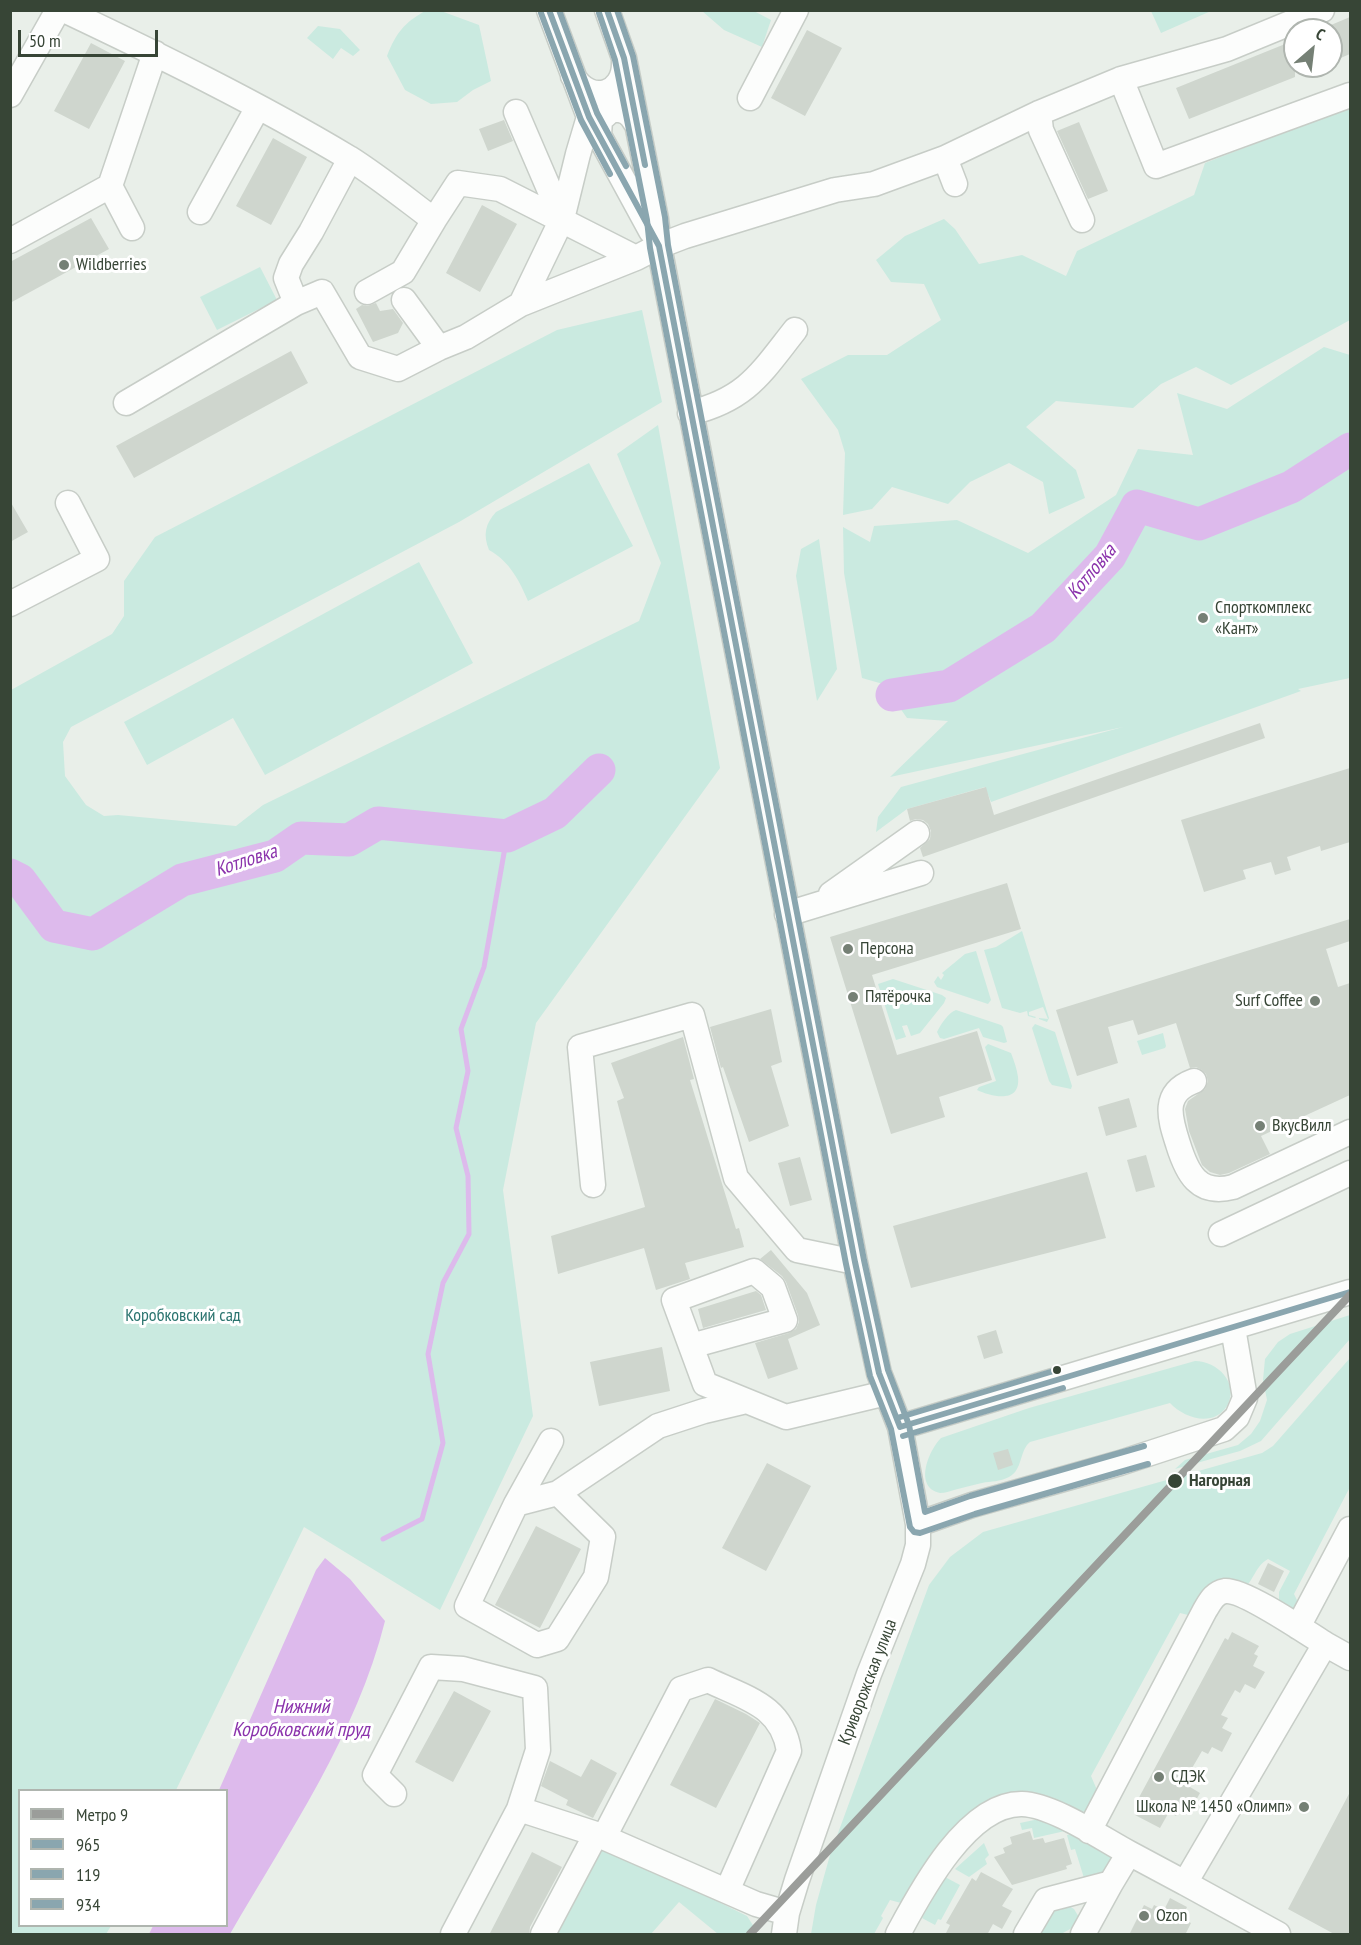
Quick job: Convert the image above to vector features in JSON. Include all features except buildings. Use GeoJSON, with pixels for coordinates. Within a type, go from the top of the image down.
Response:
{"type":"FeatureCollection","features":[{"type":"Feature","properties":{"kind":"street"},"geometry":{"type":"LineString","coordinates":[[10,95],[58,10]]}},
{"type":"Feature","properties":{"kind":"street"},"geometry":{"type":"LineString","coordinates":[[64,10],[155,53],[350,159],[434,220]]}},
{"type":"Feature","properties":{"kind":"street"},"geometry":{"type":"LineString","coordinates":[[549,10],[594,126],[659,246]]}},
{"type":"Feature","properties":{"kind":"street"},"geometry":{"type":"LineString","coordinates":[[607,10],[624,58],[656,219],[659,246]]}},
{"type":"Feature","properties":{"kind":"street"},"geometry":{"type":"LineString","coordinates":[[750,98],[796,10]]}},
{"type":"Feature","properties":{"kind":"street"},"geometry":{"type":"LineString","coordinates":[[126,403],[296,303],[322,292],[360,357],[398,369],[466,338],[521,304],[636,258],[659,246],[835,190],[874,184],[945,158],[1039,113],[1121,79],[1227,49],[1322,10]]}},
{"type":"Feature","properties":{"kind":"street"},"geometry":{"type":"LineString","coordinates":[[10,241],[110,186],[155,53]]}},
{"type":"Feature","properties":{"kind":"street"},"geometry":{"type":"LineString","coordinates":[[573,76],[583,89],[599,93],[607,92],[620,81],[624,58]]}},
{"type":"Feature","properties":{"kind":"street"},"geometry":{"type":"LineString","coordinates":[[1121,79],[1156,166],[1350,95]]}},
{"type":"Feature","properties":{"kind":"street"},"geometry":{"type":"LineString","coordinates":[[200,212],[258,107]]}},
{"type":"Feature","properties":{"kind":"street"},"geometry":{"type":"LineString","coordinates":[[521,304],[562,219],[578,154],[594,126],[611,110],[626,111],[635,122]]}},
{"type":"Feature","properties":{"kind":"street"},"geometry":{"type":"LineString","coordinates":[[516,112],[562,219]]}},
{"type":"Feature","properties":{"kind":"street"},"geometry":{"type":"LineString","coordinates":[[1039,113],[1041,130],[1082,220]]}},
{"type":"Feature","properties":{"kind":"street"},"geometry":{"type":"LineString","coordinates":[[945,158],[956,184]]}},
{"type":"Feature","properties":{"kind":"street"},"geometry":{"type":"LineString","coordinates":[[296,303],[286,278],[350,159]]}},
{"type":"Feature","properties":{"kind":"street"},"geometry":{"type":"LineString","coordinates":[[367,292],[403,272],[458,183],[500,189],[636,258]]}},
{"type":"Feature","properties":{"kind":"street"},"geometry":{"type":"LineString","coordinates":[[110,186],[132,228]]}},
{"type":"Feature","properties":{"kind":"street","name":"Криворожская улица"},"geometry":{"type":"LineString","coordinates":[[659,246],[855,1262],[879,1372],[900,1427],[918,1524],[918,1545],[914,1564],[869,1674],[797,1880],[786,1924]]}},
{"type":"Feature","properties":{"kind":"street"},"geometry":{"type":"LineString","coordinates":[[404,300],[440,348]]}},
{"type":"Feature","properties":{"kind":"street"},"geometry":{"type":"LineString","coordinates":[[690,412],[712,407],[745,390],[795,330]]}},
{"type":"Feature","properties":{"kind":"street"},"geometry":{"type":"LineString","coordinates":[[10,604],[97,559],[68,503]]}},
{"type":"Feature","properties":{"kind":"street"},"geometry":{"type":"LineString","coordinates":[[814,906],[917,833]]}},
{"type":"Feature","properties":{"kind":"street"},"geometry":{"type":"LineString","coordinates":[[787,914],[921,873]]}},
{"type":"Feature","properties":{"kind":"street"},"geometry":{"type":"LineString","coordinates":[[593,1185],[580,1047],[692,1015],[736,1178],[797,1250],[855,1262]]}},
{"type":"Feature","properties":{"kind":"street"},"geometry":{"type":"LineString","coordinates":[[1194,1082],[1179,1090],[1173,1099],[1170,1118],[1184,1165],[1196,1181],[1204,1186],[1223,1189],[1233,1187],[1350,1132]]}},
{"type":"Feature","properties":{"kind":"street"},"geometry":{"type":"LineString","coordinates":[[1221,1234],[1350,1173]]}},
{"type":"Feature","properties":{"kind":"street"},"geometry":{"type":"LineString","coordinates":[[900,1427],[1350,1292]]}},
{"type":"Feature","properties":{"kind":"street"},"geometry":{"type":"LineString","coordinates":[[918,1524],[972,1505],[1120,1463],[1224,1429],[1237,1417],[1245,1398],[1233,1328]]}},
{"type":"Feature","properties":{"kind":"street"},"geometry":{"type":"LineString","coordinates":[[691,1346],[705,1384],[786,1417],[886,1394]]}},
{"type":"Feature","properties":{"kind":"street"},"geometry":{"type":"LineString","coordinates":[[516,1504],[558,1493],[658,1426],[704,1411],[746,1401]]}},
{"type":"Feature","properties":{"kind":"street"},"geometry":{"type":"LineString","coordinates":[[550,1441],[516,1504],[467,1606],[537,1645],[557,1639],[596,1577],[603,1537],[558,1493]]}},
{"type":"Feature","properties":{"kind":"street"},"geometry":{"type":"LineString","coordinates":[[1298,1627],[1350,1529]]}},
{"type":"Feature","properties":{"kind":"street"},"geometry":{"type":"LineString","coordinates":[[1089,1831],[1215,1595],[1223,1592],[1241,1594],[1350,1658]]}},
{"type":"Feature","properties":{"kind":"street"},"geometry":{"type":"LineString","coordinates":[[1185,1883],[1325,1644]]}},
{"type":"Feature","properties":{"kind":"street"},"geometry":{"type":"LineString","coordinates":[[394,1794],[375,1775],[431,1667],[463,1669],[535,1688],[538,1750],[519,1809],[453,1935]]}},
{"type":"Feature","properties":{"kind":"street"},"geometry":{"type":"LineString","coordinates":[[543,1935],[681,1689],[708,1680],[767,1708],[786,1734],[789,1751],[727,1891]]}},
{"type":"Feature","properties":{"kind":"street"},"geometry":{"type":"LineString","coordinates":[[898,1935],[924,1885],[948,1852],[988,1814],[1005,1806],[1023,1804],[1044,1809],[1089,1831],[1278,1935]]}},
{"type":"Feature","properties":{"kind":"street"},"geometry":{"type":"LineString","coordinates":[[519,1809],[600,1836],[768,1909],[786,1924]]}},
{"type":"Feature","properties":{"kind":"street"},"geometry":{"type":"LineString","coordinates":[[1083,1935],[1130,1853]]}},
{"type":"Feature","properties":{"kind":"street"},"geometry":{"type":"LineString","coordinates":[[1026,1935],[1046,1900],[1111,1883]]}},
{"type":"Feature","properties":{"kind":"green space"},"geometry":{"type":"Polygon","coordinates":[[[425,11],[441,11],[479,25],[491,81],[473,90],[457,102],[431,104],[405,90],[387,56],[402,29],[425,11]]]}},
{"type":"Feature","properties":{"kind":"green space"},"geometry":{"type":"Polygon","coordinates":[[[702,11],[754,11],[771,20],[762,47],[724,30],[702,11]]]}},
{"type":"Feature","properties":{"kind":"green space"},"geometry":{"type":"Polygon","coordinates":[[[1151,11],[1211,11],[1161,33],[1151,11]]]}},
{"type":"Feature","properties":{"kind":"green space"},"geometry":{"type":"Polygon","coordinates":[[[318,26],[340,29],[360,50],[353,56],[341,48],[333,59],[307,38],[318,26]]]}},
{"type":"Feature","properties":{"kind":"green space"},"geometry":{"type":"Polygon","coordinates":[[[1350,107],[1350,320],[1231,385],[1196,367],[1161,384],[1133,408],[1056,401],[1026,427],[1076,470],[1085,498],[1049,514],[1043,482],[1009,463],[970,482],[948,504],[892,487],[872,509],[843,515],[845,453],[838,430],[801,379],[848,355],[887,355],[941,320],[924,284],[891,282],[876,260],[905,236],[944,219],[955,229],[979,264],[1022,255],[1066,276],[1077,251],[1194,195],[1205,163],[1350,107]]]}},
{"type":"Feature","properties":{"kind":"green space"},"geometry":{"type":"Polygon","coordinates":[[[260,267],[277,300],[217,330],[200,297],[260,267]]]}},
{"type":"Feature","properties":{"kind":"green space","name":"Коробковский сад"},"geometry":{"type":"Polygon","coordinates":[[[642,310],[662,402],[459,522],[71,727],[63,742],[65,776],[86,805],[104,816],[118,815],[236,826],[263,805],[639,621],[661,563],[617,454],[658,425],[720,768],[536,1023],[503,1190],[533,1416],[440,1610],[304,1527],[176,1789],[18,1789],[18,1927],[110,1927],[106,1934],[11,1934],[11,690],[112,634],[124,616],[124,581],[155,537],[557,330],[642,310]]]}},
{"type":"Feature","properties":{"kind":"green space"},"geometry":{"type":"Polygon","coordinates":[[[1324,347],[1350,355],[1350,678],[1298,689],[1301,691],[991,802],[985,787],[907,809],[876,832],[878,817],[901,787],[1123,727],[890,777],[948,721],[907,718],[883,684],[862,678],[844,573],[843,527],[870,542],[874,526],[957,520],[1028,553],[1116,495],[1138,449],[1193,455],[1177,393],[1227,409],[1324,347]]]}},
{"type":"Feature","properties":{"kind":"green space"},"geometry":{"type":"Polygon","coordinates":[[[589,463],[633,546],[528,601],[513,572],[503,560],[489,550],[486,539],[487,525],[496,512],[589,463]]]}},
{"type":"Feature","properties":{"kind":"green space"},"geometry":{"type":"Polygon","coordinates":[[[819,539],[837,669],[817,701],[796,576],[801,549],[819,539]]]}},
{"type":"Feature","properties":{"kind":"green space"},"geometry":{"type":"Polygon","coordinates":[[[419,562],[473,663],[265,775],[233,718],[147,765],[124,722],[419,562]]]}},
{"type":"Feature","properties":{"kind":"green space"},"geometry":{"type":"Polygon","coordinates":[[[1022,931],[1049,1018],[1047,1022],[1039,1019],[1048,1019],[1043,1007],[1029,1012],[1029,1015],[1035,1018],[1028,1016],[1027,1011],[1020,1013],[1002,1008],[984,950],[996,947],[1022,931]]]}},
{"type":"Feature","properties":{"kind":"green space"},"geometry":{"type":"Polygon","coordinates":[[[976,951],[991,1000],[988,1004],[937,987],[934,982],[938,976],[941,980],[944,975],[942,973],[965,954],[976,951]]]}},
{"type":"Feature","properties":{"kind":"green space"},"geometry":{"type":"Polygon","coordinates":[[[893,979],[946,998],[920,1033],[911,1036],[907,1025],[902,1026],[906,1037],[896,1040],[878,984],[893,979]]]}},
{"type":"Feature","properties":{"kind":"green space"},"geometry":{"type":"Polygon","coordinates":[[[956,1010],[1001,1025],[1007,1042],[983,1037],[979,1028],[944,1039],[940,1038],[937,1032],[942,1022],[956,1010]]]}},
{"type":"Feature","properties":{"kind":"green space"},"geometry":{"type":"Polygon","coordinates":[[[1035,1024],[1055,1032],[1071,1089],[1052,1085],[1049,1081],[1032,1028],[1035,1024]]]}},
{"type":"Feature","properties":{"kind":"green space"},"geometry":{"type":"Polygon","coordinates":[[[1163,1033],[1165,1048],[1142,1055],[1137,1041],[1163,1033]]]}},
{"type":"Feature","properties":{"kind":"green space"},"geometry":{"type":"Polygon","coordinates":[[[988,1044],[1011,1053],[1018,1077],[1018,1086],[1010,1095],[990,1095],[977,1090],[979,1087],[996,1081],[985,1047],[988,1044]]]}},
{"type":"Feature","properties":{"kind":"green space"},"geometry":{"type":"Polygon","coordinates":[[[1350,1315],[1350,1339],[1261,1441],[1240,1451],[1175,1469],[1185,1460],[1238,1445],[1251,1434],[1260,1421],[1267,1400],[1263,1380],[1265,1359],[1278,1342],[1290,1334],[1350,1315]]]}},
{"type":"Feature","properties":{"kind":"green space"},"geometry":{"type":"Polygon","coordinates":[[[1350,1358],[1350,1487],[1294,1594],[1297,1600],[1296,1607],[1289,1611],[1279,1606],[1279,1592],[1290,1571],[1268,1559],[1243,1589],[1188,1615],[1180,1613],[1091,1776],[1097,1790],[1090,1808],[1083,1812],[1076,1812],[1015,1797],[907,1903],[890,1900],[874,1934],[811,1934],[816,1905],[830,1855],[929,1585],[950,1557],[983,1532],[1262,1453],[1273,1446],[1350,1358]]]}},
{"type":"Feature","properties":{"kind":"green space"},"geometry":{"type":"Polygon","coordinates":[[[1195,1361],[1218,1369],[1231,1389],[1227,1406],[1214,1417],[1207,1419],[1190,1416],[1170,1403],[1030,1442],[1024,1450],[1017,1470],[1002,1480],[942,1493],[927,1484],[925,1476],[928,1459],[941,1438],[1029,1408],[1195,1361]]]}},
{"type":"Feature","properties":{"kind":"green space"},"geometry":{"type":"Polygon","coordinates":[[[1039,1819],[1065,1831],[1034,1838],[1032,1828],[1022,1830],[1020,1823],[1039,1819]]]}},
{"type":"Feature","properties":{"kind":"green space"},"geometry":{"type":"Polygon","coordinates":[[[1075,1833],[1113,1853],[1112,1870],[1084,1878],[1075,1849],[1071,1850],[1067,1835],[1075,1833]]]}},
{"type":"Feature","properties":{"kind":"green space"},"geometry":{"type":"Polygon","coordinates":[[[984,1843],[989,1855],[985,1859],[987,1864],[969,1877],[955,1869],[984,1843]]]}},
{"type":"Feature","properties":{"kind":"green space"},"geometry":{"type":"Polygon","coordinates":[[[605,1849],[642,1864],[747,1916],[756,1930],[755,1934],[718,1934],[679,1902],[651,1934],[551,1934],[592,1853],[605,1849]]]}},
{"type":"Feature","properties":{"kind":"green space"},"geometry":{"type":"Polygon","coordinates":[[[945,1877],[960,1885],[941,1920],[938,1919],[935,1925],[922,1918],[945,1877]]]}},
{"type":"Feature","properties":{"kind":"green space"},"geometry":{"type":"Polygon","coordinates":[[[1069,1906],[1074,1909],[1080,1919],[1076,1933],[1072,1928],[1061,1934],[1032,1934],[1048,1911],[1069,1906]]]}},
{"type":"Feature","properties":{"kind":"water","name":"Нижний Коробковский пруд"},"geometry":{"type":"Polygon","coordinates":[[[325,1558],[350,1579],[385,1621],[373,1663],[357,1704],[319,1782],[230,1934],[149,1934],[152,1927],[228,1927],[228,1789],[219,1789],[316,1570],[325,1558]]]}},
{"type":"Feature","properties":{"kind":"waterway","name":"Котловка"},"geometry":{"type":"LineString","coordinates":[[892,695],[949,686],[1043,628],[1110,556],[1137,506],[1199,524],[1291,487],[1350,449]]}},
{"type":"Feature","properties":{"kind":"waterway","name":"Котловка"},"geometry":{"type":"LineString","coordinates":[[10,875],[20,880],[54,926],[93,934],[182,880],[275,856],[301,838],[349,840],[378,823],[507,836],[555,813],[599,770]]}},
{"type":"Feature","properties":{"kind":"waterway"},"geometry":{"type":"LineString","coordinates":[[383,1539],[422,1519],[443,1443],[428,1354],[443,1283],[469,1234],[468,1176],[456,1128],[468,1071],[461,1029],[484,967],[507,836]]}},
{"type":"Feature","properties":{"kind":"metro line","name":"9"},"geometry":{"type":"LineString","coordinates":[[750,1934],[1350,1295]]}},
{"type":"Feature","properties":{"kind":"transit line","name":"965"},"geometry":{"type":"LineString","coordinates":[[549,10],[589,117],[659,246],[855,1262],[879,1373],[900,1427]]}},
{"type":"Feature","properties":{"kind":"transit line","name":"934"},"geometry":{"type":"LineString","coordinates":[[559,10],[597,113],[626,166]]}},
{"type":"Feature","properties":{"kind":"transit line","name":"965"},"geometry":{"type":"LineString","coordinates":[[607,10],[624,58],[645,165]]}},
{"type":"Feature","properties":{"kind":"transit line","name":"934"},"geometry":{"type":"LineString","coordinates":[[617,10],[633,56],[665,217],[668,245],[864,1260],[888,1370],[909,1425],[925,1512],[970,1496],[1144,1446]]}},
{"type":"Feature","properties":{"kind":"transit line","name":"119"},"geometry":{"type":"LineString","coordinates":[[541,13],[581,120],[610,174]]}},
{"type":"Feature","properties":{"kind":"transit line","name":"119"},"geometry":{"type":"LineString","coordinates":[[599,13],[615,60],[647,220],[650,248],[846,1264],[870,1376],[891,1429],[910,1527],[914,1532],[920,1533],[975,1514],[1148,1464]]}},
{"type":"Feature","properties":{"kind":"transit line","name":"965"},"geometry":{"type":"LineString","coordinates":[[900,1427],[1350,1292]]}},
{"type":"Feature","properties":{"kind":"transit line","name":"934"},"geometry":{"type":"LineString","coordinates":[[897,1418],[1057,1370]]}},
{"type":"Feature","properties":{"kind":"transit line","name":"119"},"geometry":{"type":"LineString","coordinates":[[903,1436],[1063,1388]]}},
{"type":"Feature","properties":{"kind":"place","name":"Wildberries"},"geometry":{"type":"Point","coordinates":[64,265]}},
{"type":"Feature","properties":{"kind":"place","name":"Спорткомплекс «Кант»"},"geometry":{"type":"Point","coordinates":[1203,618]}},
{"type":"Feature","properties":{"kind":"place","name":"Персона"},"geometry":{"type":"Point","coordinates":[848,949]}},
{"type":"Feature","properties":{"kind":"place","name":"Пятёрочка"},"geometry":{"type":"Point","coordinates":[853,997]}},
{"type":"Feature","properties":{"kind":"place","name":"Surf Coffee"},"geometry":{"type":"Point","coordinates":[1315,1001]}},
{"type":"Feature","properties":{"kind":"place","name":"ВкусВилл"},"geometry":{"type":"Point","coordinates":[1260,1126]}},
{"type":"Feature","properties":{"kind":"place","name":"Нагорная"},"geometry":{"type":"Point","coordinates":[1175,1481]}},
{"type":"Feature","properties":{"kind":"place","name":"СДЭК"},"geometry":{"type":"Point","coordinates":[1159,1777]}},
{"type":"Feature","properties":{"kind":"place","name":"Школа № 1450 «Олимп»"},"geometry":{"type":"Point","coordinates":[1304,1807]}},
{"type":"Feature","properties":{"kind":"place","name":"Ozon"},"geometry":{"type":"Point","coordinates":[1144,1916]}}]}
